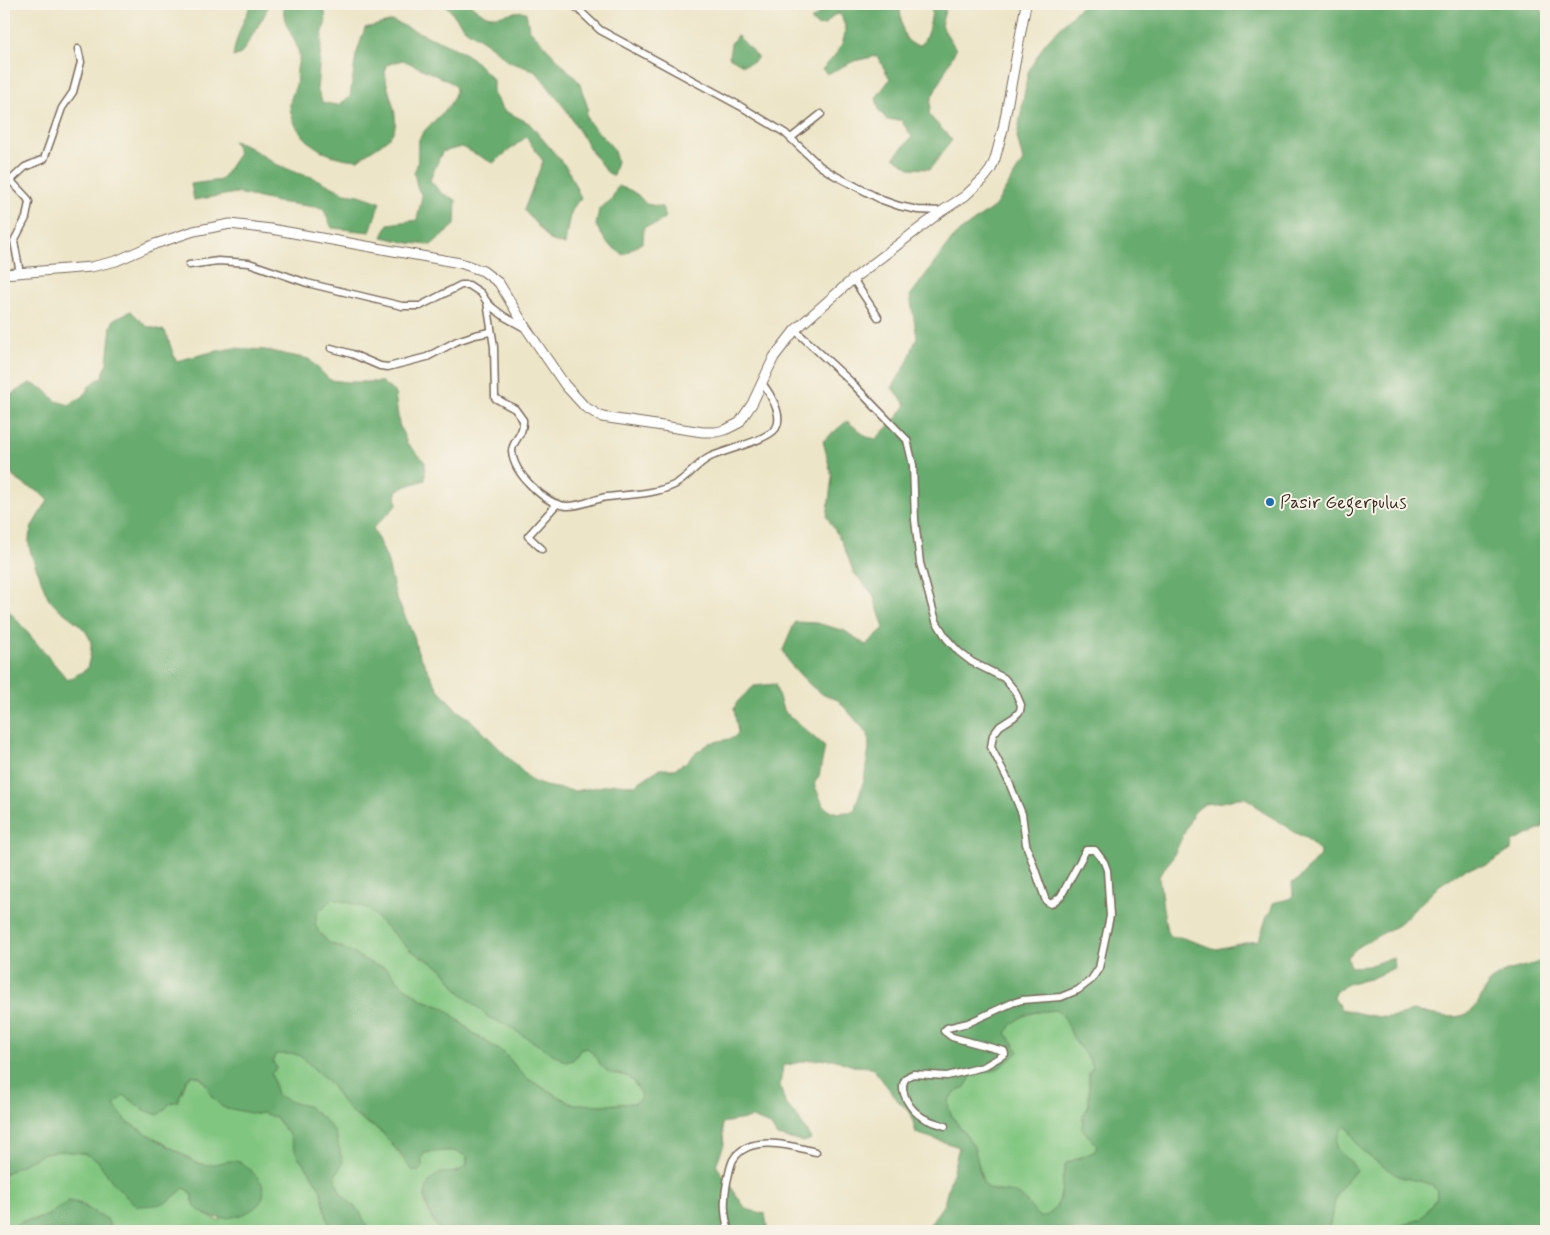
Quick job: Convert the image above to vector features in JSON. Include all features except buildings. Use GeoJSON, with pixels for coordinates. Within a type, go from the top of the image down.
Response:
{"type":"FeatureCollection","features":[{"type":"Feature","properties":{"kind":"main road"},"geometry":{"type":"LineString","coordinates":[[4,274],[91,267],[116,261],[155,244],[194,231],[230,224],[250,226],[474,267],[488,274],[498,283],[526,328],[574,397],[592,412],[602,416],[716,432],[725,430],[738,423],[747,414],[774,356],[794,330],[853,279],[942,211],[966,196],[985,177],[991,168],[1002,129],[1026,4]]}},
{"type":"Feature","properties":{"kind":"street"},"geometry":{"type":"LineString","coordinates":[[573,4],[600,30],[740,106],[791,138],[820,166],[882,200],[918,210],[942,211]]}},
{"type":"Feature","properties":{"kind":"street"},"geometry":{"type":"LineString","coordinates":[[20,274],[14,241],[26,218],[28,202],[27,198],[12,182],[12,179],[25,167],[44,159],[62,108],[73,92],[81,62],[78,49]]}},
{"type":"Feature","properties":{"kind":"street"},"geometry":{"type":"LineString","coordinates":[[791,138],[821,114]]}},
{"type":"Feature","properties":{"kind":"street"},"geometry":{"type":"LineString","coordinates":[[189,265],[218,261],[250,262],[307,283],[402,306],[420,306],[461,285],[469,285],[481,293],[487,302],[506,317],[526,328]]}},
{"type":"Feature","properties":{"kind":"street"},"geometry":{"type":"LineString","coordinates":[[853,279],[878,317]]}},
{"type":"Feature","properties":{"kind":"street"},"geometry":{"type":"LineString","coordinates":[[487,302],[490,332],[494,347],[495,398],[515,409],[523,420],[521,434],[513,446],[514,457],[522,474],[532,487],[557,504],[566,506],[578,505],[605,497],[667,487],[680,481],[710,457],[746,444],[771,432],[776,428],[778,417],[774,401],[762,382]]}},
{"type":"Feature","properties":{"kind":"street"},"geometry":{"type":"LineString","coordinates":[[794,330],[854,385],[907,440],[913,465],[915,520],[920,563],[936,621],[947,639],[959,652],[972,662],[1004,678],[1015,692],[1021,705],[1020,711],[1000,726],[993,735],[991,747],[1008,780],[1022,814],[1026,844],[1046,901],[1051,904],[1061,896],[1086,850],[1095,850],[1104,862],[1107,870],[1110,916],[1100,968],[1091,980],[1078,990],[1061,997],[1022,1000],[961,1025],[947,1028],[944,1031],[945,1033],[952,1037],[1004,1051],[1005,1054],[983,1067],[947,1076],[913,1074],[909,1075],[904,1081],[903,1095],[919,1116],[945,1126]]}},
{"type":"Feature","properties":{"kind":"street"},"geometry":{"type":"LineString","coordinates":[[331,348],[352,354],[380,366],[388,366],[426,357],[457,341],[490,332]]}},
{"type":"Feature","properties":{"kind":"street"},"geometry":{"type":"LineString","coordinates":[[542,549],[528,536],[557,504]]}},
{"type":"Feature","properties":{"kind":"street"},"geometry":{"type":"LineString","coordinates":[[729,1231],[726,1213],[726,1189],[732,1161],[740,1152],[749,1146],[761,1144],[795,1147],[816,1152]]}},
{"type":"Feature","properties":{"kind":"green space"},"geometry":{"type":"Polygon","coordinates":[[[251,4],[269,4],[264,16],[241,54],[233,57],[238,36],[251,4]]]}},
{"type":"Feature","properties":{"kind":"green space"},"geometry":{"type":"Polygon","coordinates":[[[285,4],[324,4],[326,21],[322,35],[317,89],[323,103],[338,105],[350,97],[356,55],[365,28],[393,21],[461,51],[473,59],[493,80],[493,93],[503,110],[529,123],[567,168],[581,198],[571,213],[565,245],[550,240],[524,210],[543,161],[526,137],[493,163],[462,147],[442,152],[430,180],[441,193],[456,200],[455,225],[431,245],[409,243],[382,237],[388,224],[417,220],[422,196],[417,187],[414,172],[417,163],[419,139],[451,102],[456,88],[450,82],[403,60],[386,65],[385,73],[395,118],[395,127],[392,134],[358,160],[340,158],[329,154],[312,145],[305,138],[294,122],[291,113],[290,103],[296,85],[299,56],[284,17],[285,4]]]}},
{"type":"Feature","properties":{"kind":"green space"},"geometry":{"type":"Polygon","coordinates":[[[445,4],[469,4],[483,13],[492,16],[526,12],[529,29],[579,82],[588,108],[586,114],[588,121],[613,148],[617,161],[613,176],[607,172],[593,154],[567,111],[539,75],[533,70],[509,62],[491,46],[465,29],[445,4]]]}},
{"type":"Feature","properties":{"kind":"green space"},"geometry":{"type":"Polygon","coordinates":[[[822,4],[899,4],[905,37],[914,44],[921,45],[931,20],[933,4],[947,4],[941,25],[956,49],[931,99],[929,115],[952,140],[930,169],[910,168],[894,157],[912,137],[901,120],[887,120],[879,110],[876,98],[890,79],[877,56],[854,61],[827,74],[822,69],[838,51],[842,44],[845,29],[840,14],[834,15],[825,25],[817,26],[811,20],[820,13],[822,4]]]}},
{"type":"Feature","properties":{"kind":"green space"},"geometry":{"type":"Polygon","coordinates":[[[1093,4],[1137,4],[1140,7],[1150,4],[1541,4],[1542,12],[1546,13],[1546,816],[1543,828],[1512,842],[1511,850],[1487,865],[1464,869],[1440,885],[1398,925],[1359,946],[1348,957],[1350,967],[1368,966],[1393,957],[1394,968],[1370,979],[1350,983],[1335,991],[1334,998],[1341,1009],[1377,1017],[1395,1016],[1413,1010],[1438,1016],[1456,1017],[1472,1011],[1487,986],[1497,976],[1546,958],[1546,1231],[1395,1231],[1400,1226],[1421,1219],[1437,1197],[1437,1190],[1423,1182],[1397,1175],[1376,1162],[1359,1147],[1346,1126],[1341,1130],[1336,1145],[1340,1153],[1350,1161],[1356,1170],[1337,1193],[1328,1231],[962,1231],[930,1224],[944,1204],[959,1147],[916,1133],[911,1114],[899,1102],[872,1067],[853,1066],[833,1059],[809,1060],[783,1066],[780,1085],[785,1103],[797,1116],[811,1139],[804,1142],[777,1136],[770,1125],[752,1118],[722,1123],[724,1145],[716,1165],[746,1209],[765,1214],[768,1231],[441,1231],[428,1210],[426,1201],[427,1186],[439,1174],[456,1172],[463,1169],[467,1164],[467,1157],[452,1151],[424,1153],[421,1160],[423,1167],[418,1172],[412,1170],[382,1132],[351,1112],[332,1086],[303,1058],[296,1054],[275,1054],[273,1062],[277,1068],[271,1073],[277,1095],[291,1102],[307,1106],[325,1120],[335,1132],[343,1163],[335,1176],[339,1190],[360,1212],[369,1231],[340,1231],[337,1227],[330,1225],[321,1190],[298,1157],[290,1136],[276,1118],[263,1113],[255,1114],[222,1107],[212,1097],[205,1082],[200,1077],[193,1075],[186,1080],[178,1101],[171,1103],[158,1115],[144,1110],[124,1095],[114,1105],[127,1122],[197,1163],[210,1165],[237,1161],[246,1166],[262,1185],[263,1196],[257,1206],[246,1213],[233,1217],[219,1218],[205,1214],[195,1206],[190,1191],[184,1188],[172,1198],[162,1203],[136,1206],[114,1184],[97,1160],[83,1153],[60,1151],[45,1153],[4,1174],[4,605],[68,680],[87,669],[91,646],[90,639],[82,627],[49,599],[34,562],[29,544],[29,536],[35,521],[48,501],[39,492],[13,477],[4,450],[4,399],[30,383],[44,389],[56,401],[70,405],[83,397],[90,385],[102,377],[107,363],[111,326],[114,319],[131,311],[146,326],[165,331],[176,361],[234,348],[265,350],[309,359],[330,380],[382,382],[395,393],[399,424],[407,443],[425,462],[425,480],[396,491],[397,505],[373,528],[387,559],[396,597],[414,636],[417,650],[438,689],[458,711],[470,719],[532,781],[545,786],[575,791],[614,784],[635,785],[659,769],[674,769],[685,763],[710,743],[733,738],[738,733],[734,709],[737,702],[754,686],[775,684],[782,707],[786,713],[825,747],[819,776],[814,784],[824,805],[827,809],[837,812],[854,811],[864,780],[869,749],[868,734],[838,700],[824,695],[811,686],[790,664],[783,650],[795,622],[817,623],[845,631],[866,645],[884,628],[873,594],[854,573],[842,542],[827,517],[832,477],[823,441],[847,421],[867,437],[876,439],[906,405],[892,388],[907,363],[917,337],[910,296],[955,235],[995,206],[1023,161],[1017,137],[1028,72],[1045,43],[1080,7],[1093,4]],[[1245,798],[1205,804],[1193,814],[1172,859],[1159,877],[1167,932],[1172,937],[1180,937],[1216,949],[1259,940],[1273,903],[1293,896],[1292,883],[1298,880],[1320,855],[1319,850],[1306,838],[1293,832],[1263,812],[1252,802],[1245,798]],[[332,899],[317,914],[315,924],[318,931],[329,943],[343,948],[372,964],[386,968],[403,986],[423,1000],[444,1008],[473,1033],[505,1054],[526,1078],[572,1104],[635,1103],[641,1099],[638,1088],[629,1078],[606,1070],[588,1048],[581,1049],[573,1060],[566,1062],[508,1026],[488,1017],[459,991],[443,969],[410,950],[369,910],[355,904],[332,899]],[[1057,1010],[1035,1012],[1016,1021],[1006,1033],[1019,1052],[993,1071],[979,1071],[972,1075],[965,1087],[958,1090],[948,1101],[954,1120],[974,1147],[984,1184],[995,1191],[1012,1192],[1020,1195],[1040,1218],[1049,1214],[1058,1203],[1066,1163],[1094,1152],[1097,1145],[1082,1129],[1083,1117],[1089,1104],[1089,1072],[1093,1067],[1092,1063],[1074,1040],[1066,1022],[1057,1010]]]}},
{"type":"Feature","properties":{"kind":"green space"},"geometry":{"type":"Polygon","coordinates":[[[737,35],[758,57],[754,62],[743,65],[729,57],[731,44],[737,35]]]}},
{"type":"Feature","properties":{"kind":"green space"},"geometry":{"type":"Polygon","coordinates":[[[233,141],[244,144],[276,164],[312,177],[345,193],[359,195],[380,202],[370,232],[332,228],[323,208],[277,202],[237,193],[194,200],[191,184],[221,180],[239,153],[233,141]]]}},
{"type":"Feature","properties":{"kind":"green space"},"geometry":{"type":"Polygon","coordinates":[[[618,186],[638,195],[646,204],[662,207],[666,217],[657,224],[644,227],[643,242],[623,255],[607,243],[596,226],[599,209],[611,200],[618,186]]]}},
{"type":"Feature","properties":{"kind":"green space"},"geometry":{"type":"Polygon","coordinates":[[[332,899],[355,904],[369,910],[410,950],[443,969],[459,991],[488,1017],[508,1026],[566,1062],[577,1055],[581,1049],[588,1048],[606,1069],[629,1078],[638,1088],[641,1099],[635,1103],[572,1104],[526,1078],[505,1054],[473,1033],[449,1012],[423,1000],[403,986],[386,968],[372,964],[343,948],[329,943],[318,931],[315,924],[317,914],[332,899]]]}},
{"type":"Feature","properties":{"kind":"green space"},"geometry":{"type":"Polygon","coordinates":[[[1057,1010],[1064,1018],[1074,1040],[1092,1063],[1093,1067],[1089,1072],[1089,1104],[1083,1117],[1082,1129],[1097,1145],[1094,1152],[1066,1163],[1058,1203],[1055,1209],[1041,1218],[1006,1192],[990,1189],[984,1185],[974,1148],[948,1109],[948,1101],[958,1090],[965,1087],[972,1075],[979,1071],[993,1071],[1015,1044],[1006,1033],[1016,1021],[1028,1014],[1057,1010]]]}},
{"type":"Feature","properties":{"kind":"green space"},"geometry":{"type":"Polygon","coordinates":[[[275,1054],[296,1054],[303,1058],[332,1086],[341,1100],[357,1117],[382,1132],[412,1170],[418,1172],[423,1167],[421,1160],[423,1153],[452,1151],[467,1157],[467,1164],[464,1167],[455,1172],[440,1173],[425,1193],[427,1208],[441,1231],[369,1231],[360,1212],[339,1190],[335,1176],[343,1163],[337,1146],[338,1139],[307,1106],[291,1103],[277,1095],[271,1073],[277,1068],[273,1062],[275,1054]]]}},
{"type":"Feature","properties":{"kind":"green space"},"geometry":{"type":"Polygon","coordinates":[[[193,1075],[203,1081],[212,1097],[255,1114],[263,1113],[276,1118],[290,1136],[298,1157],[321,1190],[327,1219],[340,1231],[107,1231],[110,1226],[107,1219],[94,1214],[83,1204],[69,1201],[47,1216],[22,1222],[11,1231],[4,1231],[4,1174],[45,1153],[60,1151],[83,1153],[97,1159],[114,1184],[169,1201],[184,1188],[190,1191],[200,1211],[220,1221],[228,1161],[209,1165],[197,1163],[127,1122],[113,1105],[124,1094],[144,1110],[158,1115],[182,1093],[186,1080],[193,1075]]]}},
{"type":"Feature","properties":{"kind":"green space"},"geometry":{"type":"Polygon","coordinates":[[[1346,1126],[1359,1147],[1376,1162],[1397,1175],[1423,1182],[1437,1190],[1437,1197],[1421,1220],[1400,1226],[1395,1231],[1328,1231],[1337,1193],[1356,1170],[1349,1160],[1339,1152],[1336,1145],[1338,1134],[1346,1126]]]}},
{"type":"Feature","properties":{"kind":"green space"},"geometry":{"type":"Polygon","coordinates":[[[69,1201],[107,1219],[110,1226],[107,1231],[11,1231],[22,1222],[47,1216],[69,1201]]]}},
{"type":"Feature","properties":{"kind":"place","name":"Pasir Gegerpulus"},"geometry":{"type":"Point","coordinates":[1270,502]}}]}
